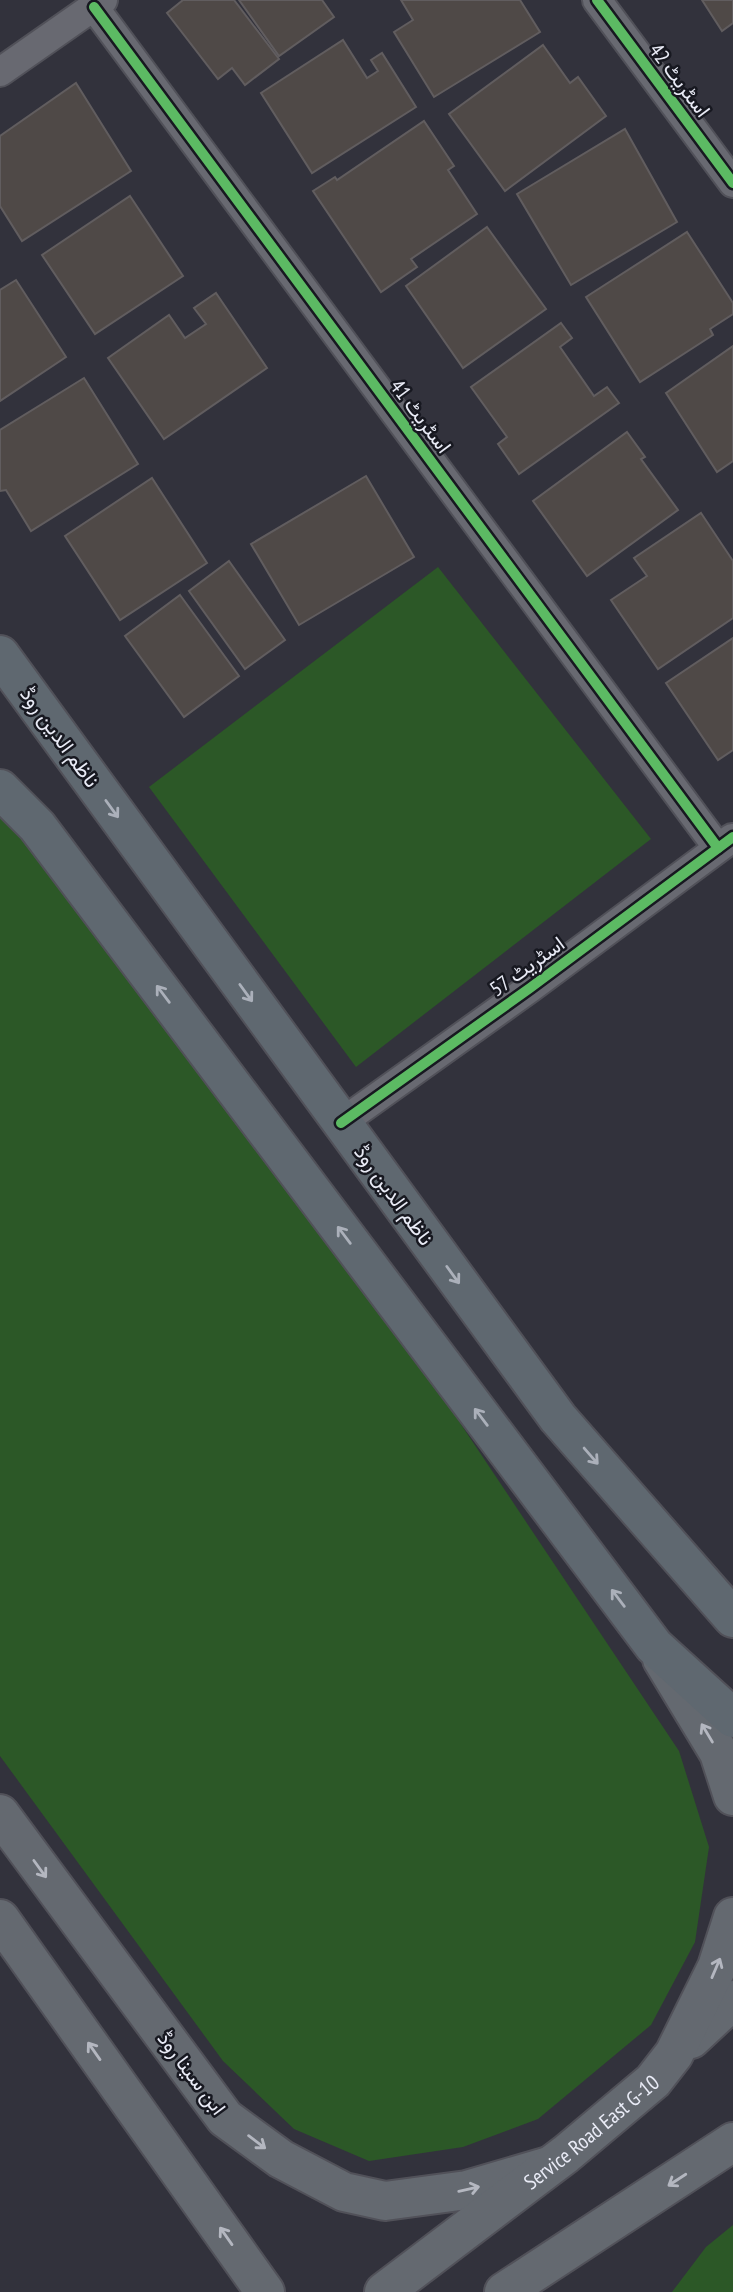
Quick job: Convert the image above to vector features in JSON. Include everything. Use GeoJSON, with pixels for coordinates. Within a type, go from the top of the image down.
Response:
{"type":"FeatureCollection","features":[{"type":"Feature","properties":{"kind":"main road","name":"ناظم الدین روڈ"},"geometry":{"type":"LineString","coordinates":[[0,655],[558,1418],[731,1615]]}},
{"type":"Feature","properties":{"kind":"main road"},"geometry":{"type":"LineString","coordinates":[[0,775],[654,1646],[719,1753],[733,1796]]}},
{"type":"Feature","properties":{"kind":"main road"},"geometry":{"type":"LineString","coordinates":[[0,789],[37,826]]}},
{"type":"Feature","properties":{"kind":"main road"},"geometry":{"type":"LineString","coordinates":[[654,1646],[733,1718]]}},
{"type":"Feature","properties":{"kind":"main road","name":"ابن سینا روڈ"},"geometry":{"type":"LineString","coordinates":[[0,1814],[225,2118],[281,2160],[344,2192],[385,2201],[467,2190],[549,2166]]}},
{"type":"Feature","properties":{"kind":"main road","name":"Service Road East G-10"},"geometry":{"type":"LineString","coordinates":[[384,2292],[549,2166],[653,2081],[674,2054],[717,1967],[733,1917]]}},
{"type":"Feature","properties":{"kind":"main road"},"geometry":{"type":"LineString","coordinates":[[0,1919],[265,2292]]}},
{"type":"Feature","properties":{"kind":"main road"},"geometry":{"type":"LineString","coordinates":[[674,2054],[733,2000]]}},
{"type":"Feature","properties":{"kind":"main road"},"geometry":{"type":"LineString","coordinates":[[517,2286],[733,2142]]}},
{"type":"Feature","properties":{"kind":"street","name":"اسٹریٹ 42"},"geometry":{"type":"LineString","coordinates":[[597,0],[733,183]]}},
{"type":"Feature","properties":{"kind":"street"},"geometry":{"type":"LineString","coordinates":[[0,72],[98,3]]}},
{"type":"Feature","properties":{"kind":"street","name":"اسٹریٹ 41"},"geometry":{"type":"LineString","coordinates":[[98,3],[726,843]]}},
{"type":"Feature","properties":{"kind":"street","name":"اسٹریٹ 57"},"geometry":{"type":"LineString","coordinates":[[341,1123],[726,843]]}},
{"type":"Feature","properties":{"kind":"green space"},"geometry":{"type":"Polygon","coordinates":[[[438,567],[651,839],[356,1067],[149,787],[438,567]]]}},
{"type":"Feature","properties":{"kind":"green space"},"geometry":{"type":"Polygon","coordinates":[[[0,790],[428,1375],[679,1751],[709,1847],[695,1942],[651,2025],[538,2119],[463,2147],[369,2161],[294,2129],[223,2061],[0,1756],[0,790]]]}},
{"type":"Feature","properties":{"kind":"green space"},"geometry":{"type":"Polygon","coordinates":[[[733,2225],[733,2292],[672,2292],[706,2247],[733,2225]]]}},
{"type":"Feature","properties":{"kind":"building"},"geometry":{"type":"Polygon","coordinates":[[[183,0],[234,0],[279,59],[245,85],[232,68],[218,79],[167,13],[183,0]]]}},
{"type":"Feature","properties":{"kind":"building"},"geometry":{"type":"Polygon","coordinates":[[[239,0],[322,0],[334,17],[279,56],[239,0]]]}},
{"type":"Feature","properties":{"kind":"building"},"geometry":{"type":"Polygon","coordinates":[[[401,0],[520,0],[540,32],[434,97],[394,32],[413,20],[401,0]]]}},
{"type":"Feature","properties":{"kind":"building"},"geometry":{"type":"Polygon","coordinates":[[[702,0],[733,0],[733,23],[722,31],[702,0]]]}},
{"type":"Feature","properties":{"kind":"building"},"geometry":{"type":"Polygon","coordinates":[[[343,40],[367,78],[378,71],[371,60],[382,53],[416,107],[312,173],[261,93],[343,40]]]}},
{"type":"Feature","properties":{"kind":"building"},"geometry":{"type":"Polygon","coordinates":[[[543,45],[570,83],[578,77],[606,116],[505,191],[449,114],[543,45]]]}},
{"type":"Feature","properties":{"kind":"building"},"geometry":{"type":"Polygon","coordinates":[[[76,83],[131,171],[22,241],[0,206],[0,136],[76,83]]]}},
{"type":"Feature","properties":{"kind":"building"},"geometry":{"type":"Polygon","coordinates":[[[424,121],[454,166],[448,170],[477,214],[411,259],[417,267],[381,292],[313,191],[335,177],[337,180],[424,121]]]}},
{"type":"Feature","properties":{"kind":"building"},"geometry":{"type":"Polygon","coordinates":[[[625,129],[677,222],[571,285],[517,194],[625,129]]]}},
{"type":"Feature","properties":{"kind":"building"},"geometry":{"type":"Polygon","coordinates":[[[130,196],[183,276],[95,334],[42,255],[130,196]]]}},
{"type":"Feature","properties":{"kind":"building"},"geometry":{"type":"Polygon","coordinates":[[[487,227],[546,309],[463,368],[406,286],[487,227]]]}},
{"type":"Feature","properties":{"kind":"building"},"geometry":{"type":"Polygon","coordinates":[[[687,232],[733,303],[733,314],[710,329],[713,335],[640,382],[586,297],[687,232]]]}},
{"type":"Feature","properties":{"kind":"building"},"geometry":{"type":"Polygon","coordinates":[[[16,280],[66,357],[0,401],[0,290],[16,280]]]}},
{"type":"Feature","properties":{"kind":"building"},"geometry":{"type":"Polygon","coordinates":[[[216,293],[267,368],[164,439],[108,358],[169,315],[185,338],[206,324],[194,308],[216,293]]]}},
{"type":"Feature","properties":{"kind":"building"},"geometry":{"type":"Polygon","coordinates":[[[561,323],[572,338],[560,347],[594,396],[607,387],[619,403],[519,474],[498,444],[507,437],[471,387],[561,323]]]}},
{"type":"Feature","properties":{"kind":"building"},"geometry":{"type":"Polygon","coordinates":[[[733,346],[733,461],[717,472],[666,393],[733,346]]]}},
{"type":"Feature","properties":{"kind":"building"},"geometry":{"type":"Polygon","coordinates":[[[84,378],[138,464],[31,531],[6,490],[0,491],[0,430],[84,378]]]}},
{"type":"Feature","properties":{"kind":"building"},"geometry":{"type":"Polygon","coordinates":[[[627,432],[645,457],[641,459],[678,510],[587,576],[533,501],[627,432]]]}},
{"type":"Feature","properties":{"kind":"building"},"geometry":{"type":"Polygon","coordinates":[[[366,476],[414,557],[299,625],[251,544],[366,476]]]}},
{"type":"Feature","properties":{"kind":"building"},"geometry":{"type":"Polygon","coordinates":[[[152,478],[207,563],[120,620],[65,536],[152,478]]]}},
{"type":"Feature","properties":{"kind":"building"},"geometry":{"type":"Polygon","coordinates":[[[701,513],[733,561],[733,618],[658,669],[611,600],[647,576],[634,558],[701,513]]]}},
{"type":"Feature","properties":{"kind":"building"},"geometry":{"type":"Polygon","coordinates":[[[229,561],[285,640],[245,669],[189,591],[229,561]]]}},
{"type":"Feature","properties":{"kind":"building"},"geometry":{"type":"Polygon","coordinates":[[[180,595],[239,676],[184,717],[125,636],[180,595]]]}},
{"type":"Feature","properties":{"kind":"building"},"geometry":{"type":"Polygon","coordinates":[[[733,638],[733,750],[718,760],[666,683],[733,638]]]}},
{"type":"Feature","properties":{"kind":"cycle path"},"geometry":{"type":"LineString","coordinates":[[597,0],[733,183]]}},
{"type":"Feature","properties":{"kind":"cycle path"},"geometry":{"type":"LineString","coordinates":[[94,7],[718,848]]}},
{"type":"Feature","properties":{"kind":"cycle path"},"geometry":{"type":"LineString","coordinates":[[341,1123],[530,988],[733,837]]}}]}
